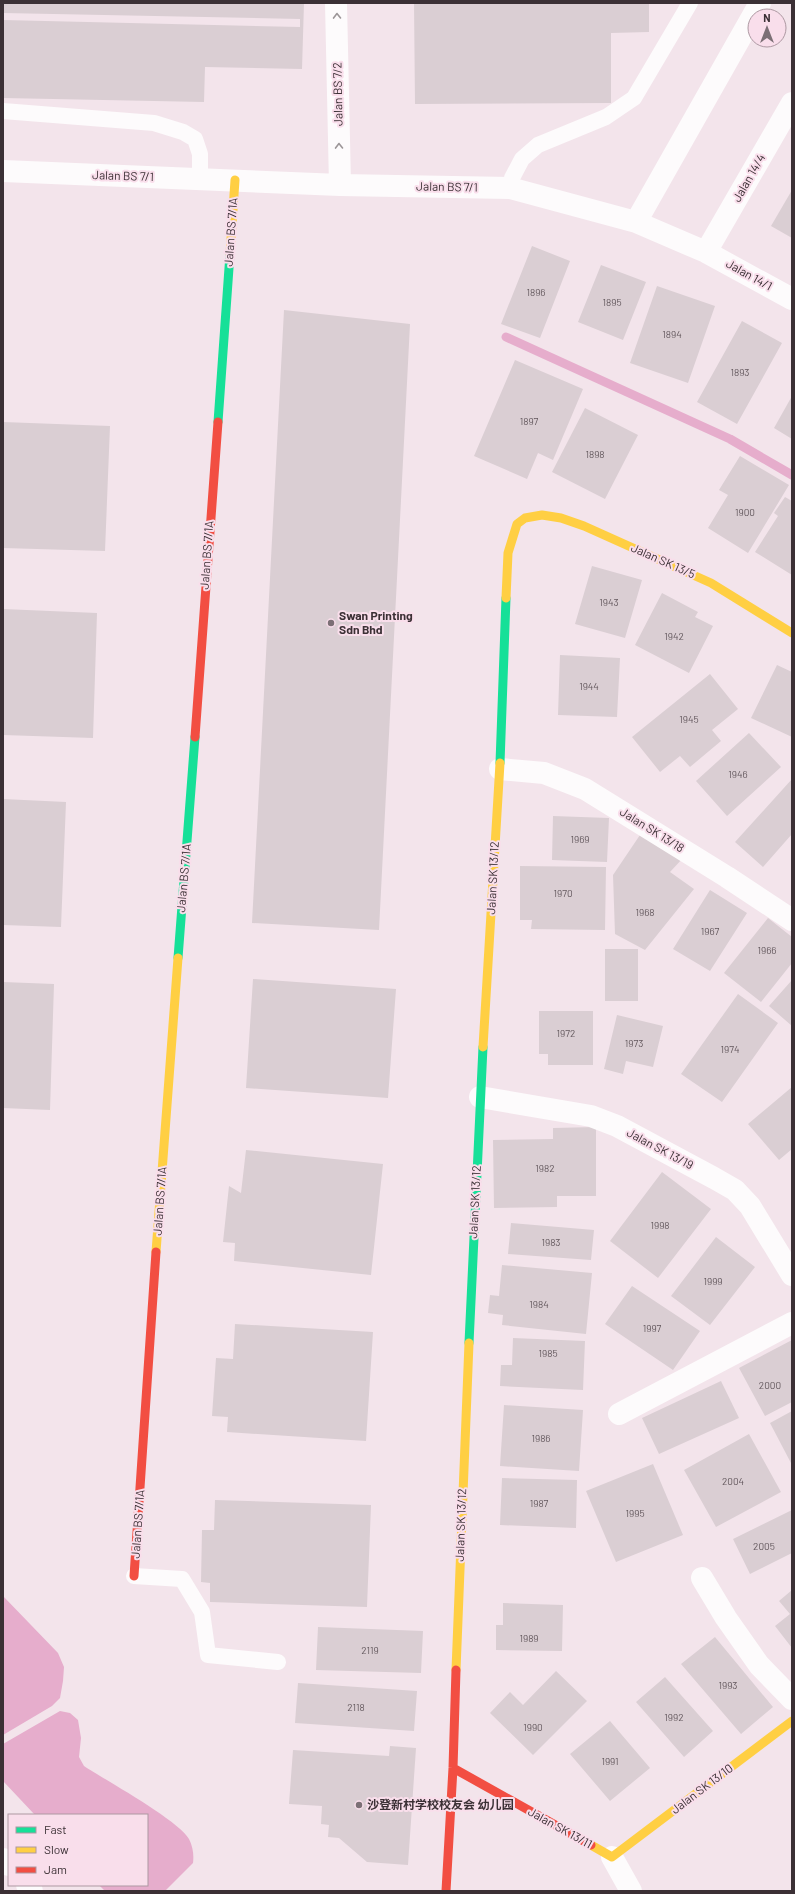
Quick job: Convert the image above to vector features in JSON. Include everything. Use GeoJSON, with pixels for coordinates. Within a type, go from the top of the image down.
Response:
{"type":"FeatureCollection","features":[{"type":"Feature","properties":{"kind":"street","name":"Jalan BS 7/2"},"geometry":{"type":"LineString","coordinates":[[336,3],[340,185]]}},
{"type":"Feature","properties":{"kind":"street"},"geometry":{"type":"LineString","coordinates":[[636,222],[760,3]]}},
{"type":"Feature","properties":{"kind":"street","name":"Jalan 14/4"},"geometry":{"type":"LineString","coordinates":[[706,252],[792,103]]}},
{"type":"Feature","properties":{"kind":"street","name":"Jalan BS 7/1"},"geometry":{"type":"LineString","coordinates":[[3,171],[340,185],[510,188],[636,222]]}},
{"type":"Feature","properties":{"kind":"street","name":"Jalan BS 7/1A"},"geometry":{"type":"LineString","coordinates":[[134,1576],[172,1019],[187,855],[235,180]]}},
{"type":"Feature","properties":{"kind":"street","name":"Jalan 14/1"},"geometry":{"type":"LineString","coordinates":[[636,222],[706,252],[792,299]]}},
{"type":"Feature","properties":{"kind":"street","name":"Jalan SK 13/5"},"geometry":{"type":"LineString","coordinates":[[525,518],[542,515],[561,518],[584,526],[711,583],[792,633]]}},
{"type":"Feature","properties":{"kind":"street","name":"Jalan SK 13/12"},"geometry":{"type":"LineString","coordinates":[[446,1891],[453,1768],[462,1484],[480,1097],[500,769],[508,553],[517,524],[525,518]]}},
{"type":"Feature","properties":{"kind":"street","name":"Jalan SK 13/18"},"geometry":{"type":"LineString","coordinates":[[500,769],[544,773],[586,789],[727,876],[792,920]]}},
{"type":"Feature","properties":{"kind":"street","name":"Jalan SK 13/19"},"geometry":{"type":"LineString","coordinates":[[480,1097],[591,1116],[618,1126],[714,1178],[735,1190],[750,1206],[792,1275]]}},
{"type":"Feature","properties":{"kind":"street"},"geometry":{"type":"LineString","coordinates":[[619,1414],[792,1323]]}},
{"type":"Feature","properties":{"kind":"street"},"geometry":{"type":"LineString","coordinates":[[702,1578],[726,1618],[759,1665],[792,1699]]}},
{"type":"Feature","properties":{"kind":"street","name":"Jalan SK 13/10"},"geometry":{"type":"LineString","coordinates":[[612,1857],[792,1721]]}},
{"type":"Feature","properties":{"kind":"street","name":"Jalan SK 13/11"},"geometry":{"type":"LineString","coordinates":[[453,1768],[612,1857]]}},
{"type":"Feature","properties":{"kind":"street"},"geometry":{"type":"LineString","coordinates":[[612,1857],[631,1891]]}},
{"type":"Feature","properties":{"kind":"lane"},"geometry":{"type":"LineString","coordinates":[[510,188],[512,178],[522,159],[538,145],[606,117],[634,98],[690,3]]}},
{"type":"Feature","properties":{"kind":"lane"},"geometry":{"type":"LineString","coordinates":[[3,111],[154,123],[183,132],[195,140],[200,154],[200,179]]}},
{"type":"Feature","properties":{"kind":"lane"},"geometry":{"type":"LineString","coordinates":[[134,1576],[182,1579],[202,1612],[208,1655],[278,1662]]}},
{"type":"Feature","properties":{"kind":"shaded area"},"geometry":{"type":"Polygon","coordinates":[[[3,1596],[58,1653],[64,1667],[60,1698],[52,1706],[3,1735],[3,1596]]]}},
{"type":"Feature","properties":{"kind":"shaded area"},"geometry":{"type":"Polygon","coordinates":[[[60,1711],[70,1713],[78,1720],[81,1738],[79,1757],[84,1766],[141,1801],[182,1831],[189,1839],[193,1851],[193,1863],[165,1891],[105,1891],[100,1886],[148,1886],[148,1814],[34,1814],[3,1781],[3,1744],[60,1711]]]}},
{"type":"Feature","properties":{"kind":"building"},"geometry":{"type":"Polygon","coordinates":[[[3,3],[304,3],[302,69],[205,67],[204,102],[3,98],[3,20],[300,27],[300,19],[3,13],[3,3]]]}},
{"type":"Feature","properties":{"kind":"building"},"geometry":{"type":"Polygon","coordinates":[[[414,3],[649,3],[649,32],[611,33],[611,103],[415,104],[414,3]]]}},
{"type":"Feature","properties":{"kind":"building"},"geometry":{"type":"Polygon","coordinates":[[[792,190],[792,238],[771,226],[792,190]]]}},
{"type":"Feature","properties":{"kind":"building"},"geometry":{"type":"Polygon","coordinates":[[[532,246],[570,261],[540,338],[501,324],[532,246]]]}},
{"type":"Feature","properties":{"kind":"building"},"geometry":{"type":"Polygon","coordinates":[[[601,265],[646,282],[623,340],[578,322],[601,265]]]}},
{"type":"Feature","properties":{"kind":"building"},"geometry":{"type":"Polygon","coordinates":[[[657,286],[715,306],[688,383],[630,363],[657,286]]]}},
{"type":"Feature","properties":{"kind":"building","name":"Swan Printing Sdn Bhd"},"geometry":{"type":"Polygon","coordinates":[[[284,310],[410,324],[379,930],[252,923],[284,310]]]}},
{"type":"Feature","properties":{"kind":"building"},"geometry":{"type":"Polygon","coordinates":[[[742,321],[782,343],[737,424],[697,402],[742,321]]]}},
{"type":"Feature","properties":{"kind":"building"},"geometry":{"type":"Polygon","coordinates":[[[515,360],[583,389],[553,460],[538,453],[527,479],[474,456],[515,360]]]}},
{"type":"Feature","properties":{"kind":"building"},"geometry":{"type":"Polygon","coordinates":[[[792,396],[792,439],[774,428],[792,396]]]}},
{"type":"Feature","properties":{"kind":"building"},"geometry":{"type":"Polygon","coordinates":[[[585,408],[638,435],[605,499],[552,472],[585,408]]]}},
{"type":"Feature","properties":{"kind":"building"},"geometry":{"type":"Polygon","coordinates":[[[3,422],[110,426],[105,551],[3,548],[3,422]]]}},
{"type":"Feature","properties":{"kind":"building"},"geometry":{"type":"Polygon","coordinates":[[[740,456],[789,485],[748,553],[708,528],[728,495],[719,490],[740,456]]]}},
{"type":"Feature","properties":{"kind":"building"},"geometry":{"type":"Polygon","coordinates":[[[785,497],[792,501],[792,575],[755,552],[778,516],[774,513],[785,497]]]}},
{"type":"Feature","properties":{"kind":"building"},"geometry":{"type":"Polygon","coordinates":[[[592,566],[642,580],[625,638],[575,624],[592,566]]]}},
{"type":"Feature","properties":{"kind":"building"},"geometry":{"type":"Polygon","coordinates":[[[662,593],[698,612],[695,617],[713,626],[689,673],[635,645],[662,593]]]}},
{"type":"Feature","properties":{"kind":"building"},"geometry":{"type":"Polygon","coordinates":[[[3,609],[97,613],[93,738],[3,735],[3,609]]]}},
{"type":"Feature","properties":{"kind":"building"},"geometry":{"type":"Polygon","coordinates":[[[560,655],[620,658],[617,717],[558,715],[560,655]]]}},
{"type":"Feature","properties":{"kind":"building"},"geometry":{"type":"Polygon","coordinates":[[[777,665],[792,672],[792,737],[751,718],[777,665]]]}},
{"type":"Feature","properties":{"kind":"building"},"geometry":{"type":"Polygon","coordinates":[[[710,674],[738,709],[712,730],[721,741],[690,767],[680,756],[660,772],[632,737],[710,674]]]}},
{"type":"Feature","properties":{"kind":"building"},"geometry":{"type":"Polygon","coordinates":[[[749,733],[781,767],[727,816],[696,781],[749,733]]]}},
{"type":"Feature","properties":{"kind":"building"},"geometry":{"type":"Polygon","coordinates":[[[792,779],[792,834],[763,867],[735,842],[792,779]]]}},
{"type":"Feature","properties":{"kind":"building"},"geometry":{"type":"Polygon","coordinates":[[[3,799],[66,802],[61,927],[3,925],[3,799]]]}},
{"type":"Feature","properties":{"kind":"building"},"geometry":{"type":"Polygon","coordinates":[[[553,816],[609,818],[607,862],[552,860],[553,816]]]}},
{"type":"Feature","properties":{"kind":"building"},"geometry":{"type":"Polygon","coordinates":[[[642,832],[684,857],[670,872],[694,889],[645,950],[615,934],[613,875],[642,832]]]}},
{"type":"Feature","properties":{"kind":"building"},"geometry":{"type":"Polygon","coordinates":[[[520,866],[606,867],[605,930],[531,929],[532,920],[520,920],[520,866]]]}},
{"type":"Feature","properties":{"kind":"building"},"geometry":{"type":"Polygon","coordinates":[[[710,890],[747,913],[710,971],[673,949],[710,890]]]}},
{"type":"Feature","properties":{"kind":"building"},"geometry":{"type":"Polygon","coordinates":[[[768,918],[792,937],[792,963],[761,1002],[724,973],[768,918]]]}},
{"type":"Feature","properties":{"kind":"building"},"geometry":{"type":"Polygon","coordinates":[[[605,949],[638,949],[638,1001],[605,1001],[605,949]]]}},
{"type":"Feature","properties":{"kind":"building"},"geometry":{"type":"Polygon","coordinates":[[[253,979],[396,989],[388,1098],[246,1088],[253,979]]]}},
{"type":"Feature","properties":{"kind":"building"},"geometry":{"type":"Polygon","coordinates":[[[792,980],[792,1026],[769,1006],[792,980]]]}},
{"type":"Feature","properties":{"kind":"building"},"geometry":{"type":"Polygon","coordinates":[[[3,982],[54,984],[50,1110],[3,1108],[3,982]]]}},
{"type":"Feature","properties":{"kind":"building"},"geometry":{"type":"Polygon","coordinates":[[[738,994],[778,1023],[722,1102],[681,1074],[738,994]]]}},
{"type":"Feature","properties":{"kind":"building"},"geometry":{"type":"Polygon","coordinates":[[[539,1011],[593,1011],[593,1065],[548,1065],[548,1054],[539,1054],[539,1011]]]}},
{"type":"Feature","properties":{"kind":"building"},"geometry":{"type":"Polygon","coordinates":[[[617,1015],[663,1026],[653,1067],[626,1061],[623,1074],[604,1069],[617,1015]]]}},
{"type":"Feature","properties":{"kind":"building"},"geometry":{"type":"Polygon","coordinates":[[[792,1087],[792,1149],[779,1160],[748,1124],[792,1087]]]}},
{"type":"Feature","properties":{"kind":"building"},"geometry":{"type":"Polygon","coordinates":[[[596,1127],[596,1196],[557,1196],[557,1207],[494,1208],[493,1140],[553,1139],[553,1128],[596,1127]]]}},
{"type":"Feature","properties":{"kind":"building"},"geometry":{"type":"Polygon","coordinates":[[[246,1150],[383,1164],[371,1275],[234,1261],[235,1243],[223,1242],[229,1186],[241,1193],[246,1150]]]}},
{"type":"Feature","properties":{"kind":"building"},"geometry":{"type":"Polygon","coordinates":[[[662,1172],[711,1209],[658,1278],[610,1241],[662,1172]]]}},
{"type":"Feature","properties":{"kind":"building"},"geometry":{"type":"Polygon","coordinates":[[[511,1223],[594,1230],[591,1260],[508,1254],[511,1223]]]}},
{"type":"Feature","properties":{"kind":"building"},"geometry":{"type":"Polygon","coordinates":[[[716,1237],[755,1267],[710,1325],[671,1296],[716,1237]]]}},
{"type":"Feature","properties":{"kind":"building"},"geometry":{"type":"Polygon","coordinates":[[[502,1265],[592,1273],[586,1334],[502,1325],[503,1315],[488,1313],[490,1295],[499,1296],[502,1265]]]}},
{"type":"Feature","properties":{"kind":"building"},"geometry":{"type":"Polygon","coordinates":[[[632,1286],[700,1331],[673,1370],[605,1324],[632,1286]]]}},
{"type":"Feature","properties":{"kind":"building"},"geometry":{"type":"Polygon","coordinates":[[[235,1324],[373,1332],[366,1441],[227,1432],[228,1417],[212,1416],[216,1358],[233,1359],[235,1324]]]}},
{"type":"Feature","properties":{"kind":"building"},"geometry":{"type":"Polygon","coordinates":[[[513,1338],[585,1341],[583,1390],[500,1386],[501,1365],[512,1365],[513,1338]]]}},
{"type":"Feature","properties":{"kind":"building"},"geometry":{"type":"Polygon","coordinates":[[[792,1340],[792,1402],[765,1416],[739,1368],[792,1340]]]}},
{"type":"Feature","properties":{"kind":"building"},"geometry":{"type":"Polygon","coordinates":[[[721,1381],[739,1418],[659,1454],[642,1418],[721,1381]]]}},
{"type":"Feature","properties":{"kind":"building"},"geometry":{"type":"Polygon","coordinates":[[[504,1405],[583,1410],[579,1471],[500,1466],[504,1405]]]}},
{"type":"Feature","properties":{"kind":"building"},"geometry":{"type":"Polygon","coordinates":[[[792,1411],[792,1465],[770,1423],[792,1411]]]}},
{"type":"Feature","properties":{"kind":"building"},"geometry":{"type":"Polygon","coordinates":[[[749,1434],[781,1492],[716,1527],[684,1470],[749,1434]]]}},
{"type":"Feature","properties":{"kind":"building"},"geometry":{"type":"Polygon","coordinates":[[[653,1464],[683,1535],[616,1562],[586,1491],[653,1464]]]}},
{"type":"Feature","properties":{"kind":"building"},"geometry":{"type":"Polygon","coordinates":[[[502,1478],[577,1480],[576,1528],[500,1525],[502,1478]]]}},
{"type":"Feature","properties":{"kind":"building"},"geometry":{"type":"Polygon","coordinates":[[[215,1500],[371,1505],[367,1607],[210,1602],[210,1583],[201,1582],[202,1530],[214,1530],[215,1500]]]}},
{"type":"Feature","properties":{"kind":"building"},"geometry":{"type":"Polygon","coordinates":[[[792,1510],[792,1553],[750,1574],[733,1539],[792,1510]]]}},
{"type":"Feature","properties":{"kind":"building"},"geometry":{"type":"Polygon","coordinates":[[[792,1590],[792,1648],[775,1626],[790,1614],[779,1601],[792,1590]]]}},
{"type":"Feature","properties":{"kind":"building"},"geometry":{"type":"Polygon","coordinates":[[[503,1603],[563,1605],[562,1651],[496,1650],[496,1625],[503,1625],[503,1603]]]}},
{"type":"Feature","properties":{"kind":"building"},"geometry":{"type":"Polygon","coordinates":[[[318,1627],[423,1631],[421,1673],[316,1670],[318,1627]]]}},
{"type":"Feature","properties":{"kind":"building"},"geometry":{"type":"Polygon","coordinates":[[[715,1637],[773,1707],[741,1734],[681,1664],[715,1637]]]}},
{"type":"Feature","properties":{"kind":"building"},"geometry":{"type":"Polygon","coordinates":[[[556,1671],[587,1701],[533,1755],[490,1713],[510,1692],[523,1705],[556,1671]]]}},
{"type":"Feature","properties":{"kind":"building"},"geometry":{"type":"Polygon","coordinates":[[[665,1677],[713,1731],[684,1757],[636,1702],[665,1677]]]}},
{"type":"Feature","properties":{"kind":"building"},"geometry":{"type":"Polygon","coordinates":[[[298,1683],[417,1691],[414,1731],[295,1723],[298,1683]]]}},
{"type":"Feature","properties":{"kind":"building"},"geometry":{"type":"Polygon","coordinates":[[[610,1721],[650,1768],[610,1801],[570,1754],[610,1721]]]}},
{"type":"Feature","properties":{"kind":"building","name":"沙登新村学校校友会 幼儿园"},"geometry":{"type":"Polygon","coordinates":[[[390,1746],[416,1748],[408,1865],[367,1862],[339,1838],[328,1837],[329,1825],[321,1824],[322,1806],[289,1804],[293,1750],[389,1756],[390,1746]]]}},
{"type":"Feature","properties":{"kind":"waterway"},"geometry":{"type":"LineString","coordinates":[[506,337],[730,439],[792,475]]}},
{"type":"Feature","properties":{"kind":"traffic: fast"},"geometry":{"type":"LineString","coordinates":[[218,422],[230,254]]}},
{"type":"Feature","properties":{"kind":"traffic: fast"},"geometry":{"type":"LineString","coordinates":[[500,763],[506,598]]}},
{"type":"Feature","properties":{"kind":"traffic: fast"},"geometry":{"type":"LineString","coordinates":[[178,958],[195,737]]}},
{"type":"Feature","properties":{"kind":"traffic: fast"},"geometry":{"type":"LineString","coordinates":[[469,1343],[483,1047]]}},
{"type":"Feature","properties":{"kind":"traffic: slow"},"geometry":{"type":"LineString","coordinates":[[230,254],[235,180]]}},
{"type":"Feature","properties":{"kind":"traffic: slow"},"geometry":{"type":"LineString","coordinates":[[506,598],[508,553],[517,524],[525,518],[542,515],[561,518],[584,526],[711,583],[792,633]]}},
{"type":"Feature","properties":{"kind":"traffic: slow"},"geometry":{"type":"LineString","coordinates":[[483,1047],[500,763]]}},
{"type":"Feature","properties":{"kind":"traffic: slow"},"geometry":{"type":"LineString","coordinates":[[156,1252],[178,958]]}},
{"type":"Feature","properties":{"kind":"traffic: slow"},"geometry":{"type":"LineString","coordinates":[[456,1670],[469,1343]]}},
{"type":"Feature","properties":{"kind":"traffic: slow"},"geometry":{"type":"LineString","coordinates":[[591,1845],[612,1857],[792,1721]]}},
{"type":"Feature","properties":{"kind":"traffic: jam"},"geometry":{"type":"LineString","coordinates":[[195,737],[218,422]]}},
{"type":"Feature","properties":{"kind":"traffic: jam"},"geometry":{"type":"LineString","coordinates":[[134,1576],[156,1252]]}},
{"type":"Feature","properties":{"kind":"traffic: jam"},"geometry":{"type":"LineString","coordinates":[[446,1891],[453,1768],[456,1670]]}},
{"type":"Feature","properties":{"kind":"traffic: jam"},"geometry":{"type":"LineString","coordinates":[[453,1768],[591,1845]]}},
{"type":"Feature","properties":{"kind":"place","name":"Swan Printing Sdn Bhd"},"geometry":{"type":"Point","coordinates":[331,623]}},
{"type":"Feature","properties":{"kind":"place","name":"沙登新村学校校友会 幼儿园"},"geometry":{"type":"Point","coordinates":[359,1805]}}]}
